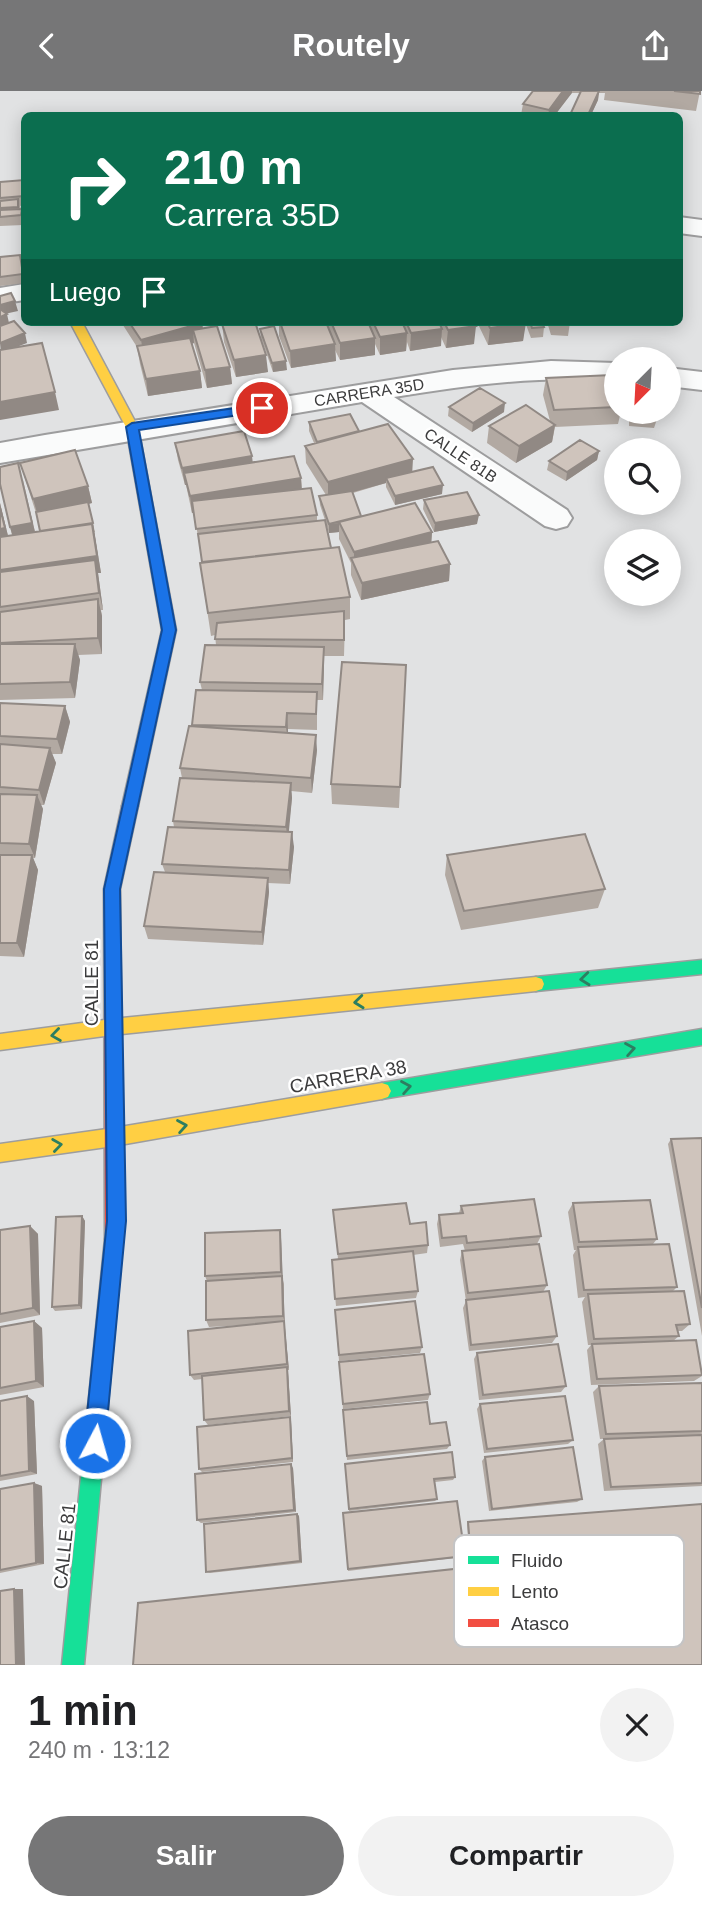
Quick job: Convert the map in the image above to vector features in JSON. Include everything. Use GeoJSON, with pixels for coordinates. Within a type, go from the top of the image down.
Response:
{"type":"FeatureCollection","features":[{"type":"Feature","properties":{"kind":"street"},"geometry":{"type":"LineString","coordinates":[[683,226],[702,228]]}},
{"type":"Feature","properties":{"kind":"street"},"geometry":{"type":"LineString","coordinates":[[0,296],[21,292]]}},
{"type":"Feature","properties":{"kind":"street","name":"CALLE 81"},"geometry":{"type":"LineString","coordinates":[[73,1665],[116,1221],[112,889],[169,630],[132,427],[78,326]]}},
{"type":"Feature","properties":{"kind":"street","name":"CARRERA 35D"},"geometry":{"type":"LineString","coordinates":[[0,453],[132,427],[500,372],[587,368],[604,370]]}},
{"type":"Feature","properties":{"kind":"street"},"geometry":{"type":"LineString","coordinates":[[681,377],[701,378]]}},
{"type":"Feature","properties":{"kind":"street","name":"CALLE 81B"},"geometry":{"type":"LineString","coordinates":[[366,392],[556,518]]}},
{"type":"Feature","properties":{"kind":"street"},"geometry":{"type":"LineString","coordinates":[[0,1042],[112,1027],[702,967]]}},
{"type":"Feature","properties":{"kind":"street","name":"CARRERA 38"},"geometry":{"type":"LineString","coordinates":[[0,1153],[114,1137],[702,1037]]}},
{"type":"Feature","properties":{"kind":"building"},"geometry":{"type":"Polygon","coordinates":[[[533,91],[563,91],[549,110],[523,104],[533,91]]]}},
{"type":"Feature","properties":{"kind":"building"},"geometry":{"type":"Polygon","coordinates":[[[581,91],[599,91],[589,112],[571,112],[581,91]]]}},
{"type":"Feature","properties":{"kind":"building"},"geometry":{"type":"Polygon","coordinates":[[[674,91],[700,91],[700,94],[674,91]]]}},
{"type":"Feature","properties":{"kind":"building"},"geometry":{"type":"Polygon","coordinates":[[[21,180],[21,196],[0,198],[0,182],[21,180]]]}},
{"type":"Feature","properties":{"kind":"building"},"geometry":{"type":"Polygon","coordinates":[[[18,199],[18,207],[0,208],[0,201],[18,199]]]}},
{"type":"Feature","properties":{"kind":"building"},"geometry":{"type":"Polygon","coordinates":[[[21,209],[21,215],[0,217],[0,210],[21,209]]]}},
{"type":"Feature","properties":{"kind":"building"},"geometry":{"type":"Polygon","coordinates":[[[20,255],[21,274],[0,277],[0,257],[20,255]]]}},
{"type":"Feature","properties":{"kind":"building"},"geometry":{"type":"Polygon","coordinates":[[[11,293],[15,301],[0,305],[0,296],[11,293]]]}},
{"type":"Feature","properties":{"kind":"building"},"geometry":{"type":"Polygon","coordinates":[[[14,321],[25,333],[0,343],[0,326],[14,321]]]}},
{"type":"Feature","properties":{"kind":"building"},"geometry":{"type":"Polygon","coordinates":[[[132,326],[191,326],[141,340],[132,326]]]}},
{"type":"Feature","properties":{"kind":"building"},"geometry":{"type":"Polygon","coordinates":[[[217,326],[230,367],[205,370],[193,330],[217,326]]]}},
{"type":"Feature","properties":{"kind":"building"},"geometry":{"type":"Polygon","coordinates":[[[223,326],[256,326],[266,355],[234,360],[223,326]]]}},
{"type":"Feature","properties":{"kind":"building"},"geometry":{"type":"Polygon","coordinates":[[[274,326],[286,361],[272,363],[260,329],[274,326]]]}},
{"type":"Feature","properties":{"kind":"building"},"geometry":{"type":"Polygon","coordinates":[[[281,326],[328,326],[335,344],[290,351],[281,326]]]}},
{"type":"Feature","properties":{"kind":"building"},"geometry":{"type":"Polygon","coordinates":[[[333,326],[370,326],[375,338],[340,343],[333,326]]]}},
{"type":"Feature","properties":{"kind":"building"},"geometry":{"type":"Polygon","coordinates":[[[375,326],[404,326],[407,333],[380,337],[375,326]]]}},
{"type":"Feature","properties":{"kind":"building"},"geometry":{"type":"Polygon","coordinates":[[[408,326],[441,326],[442,329],[411,333],[408,326]]]}},
{"type":"Feature","properties":{"kind":"building"},"geometry":{"type":"Polygon","coordinates":[[[446,326],[476,326],[448,330],[446,326]]]}},
{"type":"Feature","properties":{"kind":"building"},"geometry":{"type":"Polygon","coordinates":[[[190,338],[200,371],[146,379],[137,346],[190,338]]]}},
{"type":"Feature","properties":{"kind":"building"},"geometry":{"type":"Polygon","coordinates":[[[42,343],[55,392],[0,402],[0,350],[42,343]]]}},
{"type":"Feature","properties":{"kind":"building"},"geometry":{"type":"Polygon","coordinates":[[[604,375],[604,408],[554,410],[546,378],[604,375]]]}},
{"type":"Feature","properties":{"kind":"building"},"geometry":{"type":"Polygon","coordinates":[[[480,388],[505,403],[473,423],[449,407],[480,388]]]}},
{"type":"Feature","properties":{"kind":"building"},"geometry":{"type":"Polygon","coordinates":[[[526,405],[555,425],[519,446],[489,426],[526,405]]]}},
{"type":"Feature","properties":{"kind":"building"},"geometry":{"type":"Polygon","coordinates":[[[350,414],[359,431],[317,442],[309,422],[350,414]]]}},
{"type":"Feature","properties":{"kind":"building"},"geometry":{"type":"Polygon","coordinates":[[[388,424],[413,459],[328,482],[305,446],[388,424]]]}},
{"type":"Feature","properties":{"kind":"building"},"geometry":{"type":"Polygon","coordinates":[[[244,431],[252,456],[182,468],[175,443],[244,431]]]}},
{"type":"Feature","properties":{"kind":"building"},"geometry":{"type":"Polygon","coordinates":[[[580,440],[599,451],[567,472],[549,461],[580,440]]]}},
{"type":"Feature","properties":{"kind":"building"},"geometry":{"type":"Polygon","coordinates":[[[75,450],[88,486],[33,499],[20,463],[75,450]]]}},
{"type":"Feature","properties":{"kind":"building"},"geometry":{"type":"Polygon","coordinates":[[[294,456],[301,478],[190,496],[184,473],[294,456]]]}},
{"type":"Feature","properties":{"kind":"building"},"geometry":{"type":"Polygon","coordinates":[[[18,463],[32,523],[10,527],[0,484],[0,467],[18,463]]]}},
{"type":"Feature","properties":{"kind":"building"},"geometry":{"type":"Polygon","coordinates":[[[433,467],[443,485],[395,496],[386,478],[433,467]]]}},
{"type":"Feature","properties":{"kind":"building"},"geometry":{"type":"Polygon","coordinates":[[[311,488],[317,515],[196,529],[192,501],[311,488]]]}},
{"type":"Feature","properties":{"kind":"building"},"geometry":{"type":"Polygon","coordinates":[[[352,491],[361,516],[329,524],[319,496],[352,491]]]}},
{"type":"Feature","properties":{"kind":"building"},"geometry":{"type":"Polygon","coordinates":[[[467,492],[479,515],[435,523],[424,500],[467,492]]]}},
{"type":"Feature","properties":{"kind":"building"},"geometry":{"type":"Polygon","coordinates":[[[88,502],[93,523],[40,531],[36,512],[88,502]]]}},
{"type":"Feature","properties":{"kind":"building"},"geometry":{"type":"Polygon","coordinates":[[[415,503],[432,532],[354,552],[339,522],[415,503]]]}},
{"type":"Feature","properties":{"kind":"building"},"geometry":{"type":"Polygon","coordinates":[[[0,508],[5,528],[0,529],[0,508]]]}},
{"type":"Feature","properties":{"kind":"building"},"geometry":{"type":"Polygon","coordinates":[[[325,520],[331,548],[202,562],[198,534],[325,520]]]}},
{"type":"Feature","properties":{"kind":"building"},"geometry":{"type":"Polygon","coordinates":[[[92,524],[97,556],[0,570],[0,537],[92,524]]]}},
{"type":"Feature","properties":{"kind":"building"},"geometry":{"type":"Polygon","coordinates":[[[438,541],[450,564],[362,583],[351,558],[438,541]]]}},
{"type":"Feature","properties":{"kind":"building"},"geometry":{"type":"Polygon","coordinates":[[[339,547],[350,597],[208,613],[200,563],[339,547]]]}},
{"type":"Feature","properties":{"kind":"building"},"geometry":{"type":"Polygon","coordinates":[[[95,560],[99,593],[0,607],[0,572],[95,560]]]}},
{"type":"Feature","properties":{"kind":"building"},"geometry":{"type":"Polygon","coordinates":[[[98,599],[98,638],[0,643],[0,612],[98,599]]]}},
{"type":"Feature","properties":{"kind":"building"},"geometry":{"type":"Polygon","coordinates":[[[344,611],[344,640],[215,639],[217,623],[344,611]]]}},
{"type":"Feature","properties":{"kind":"building"},"geometry":{"type":"Polygon","coordinates":[[[0,644],[75,644],[70,682],[0,684],[0,644]]]}},
{"type":"Feature","properties":{"kind":"building"},"geometry":{"type":"Polygon","coordinates":[[[205,645],[324,647],[322,684],[200,682],[205,645]]]}},
{"type":"Feature","properties":{"kind":"building"},"geometry":{"type":"Polygon","coordinates":[[[342,662],[406,665],[400,787],[331,784],[342,662]]]}},
{"type":"Feature","properties":{"kind":"building"},"geometry":{"type":"Polygon","coordinates":[[[196,690],[317,692],[316,714],[287,713],[286,727],[192,725],[196,690]]]}},
{"type":"Feature","properties":{"kind":"building"},"geometry":{"type":"Polygon","coordinates":[[[0,703],[65,706],[57,739],[0,736],[0,703]]]}},
{"type":"Feature","properties":{"kind":"building"},"geometry":{"type":"Polygon","coordinates":[[[189,726],[316,735],[311,778],[180,768],[189,726]]]}},
{"type":"Feature","properties":{"kind":"building"},"geometry":{"type":"Polygon","coordinates":[[[0,744],[50,748],[39,790],[0,787],[0,744]]]}},
{"type":"Feature","properties":{"kind":"building"},"geometry":{"type":"Polygon","coordinates":[[[180,778],[291,783],[286,827],[173,821],[180,778]]]}},
{"type":"Feature","properties":{"kind":"building"},"geometry":{"type":"Polygon","coordinates":[[[0,794],[37,795],[29,844],[0,843],[0,794]]]}},
{"type":"Feature","properties":{"kind":"building"},"geometry":{"type":"Polygon","coordinates":[[[168,827],[292,832],[289,870],[162,864],[168,827]]]}},
{"type":"Feature","properties":{"kind":"building"},"geometry":{"type":"Polygon","coordinates":[[[585,834],[605,889],[464,911],[447,855],[585,834]]]}},
{"type":"Feature","properties":{"kind":"building"},"geometry":{"type":"Polygon","coordinates":[[[0,855],[32,855],[17,943],[0,943],[0,855]]]}},
{"type":"Feature","properties":{"kind":"building"},"geometry":{"type":"Polygon","coordinates":[[[154,872],[268,878],[262,932],[144,926],[154,872]]]}},
{"type":"Feature","properties":{"kind":"building"},"geometry":{"type":"Polygon","coordinates":[[[702,1138],[702,1308],[671,1139],[702,1138]]]}},
{"type":"Feature","properties":{"kind":"building"},"geometry":{"type":"Polygon","coordinates":[[[534,1199],[541,1236],[467,1243],[466,1236],[442,1238],[439,1215],[463,1213],[461,1206],[534,1199]]]}},
{"type":"Feature","properties":{"kind":"building"},"geometry":{"type":"Polygon","coordinates":[[[650,1200],[657,1239],[579,1242],[573,1203],[650,1200]]]}},
{"type":"Feature","properties":{"kind":"building"},"geometry":{"type":"Polygon","coordinates":[[[406,1203],[410,1224],[426,1222],[428,1245],[338,1254],[333,1210],[406,1203]]]}},
{"type":"Feature","properties":{"kind":"building"},"geometry":{"type":"Polygon","coordinates":[[[82,1216],[79,1305],[52,1307],[56,1217],[82,1216]]]}},
{"type":"Feature","properties":{"kind":"building"},"geometry":{"type":"Polygon","coordinates":[[[30,1226],[33,1308],[0,1314],[0,1230],[30,1226]]]}},
{"type":"Feature","properties":{"kind":"building"},"geometry":{"type":"Polygon","coordinates":[[[280,1230],[281,1272],[205,1276],[205,1233],[280,1230]]]}},
{"type":"Feature","properties":{"kind":"building"},"geometry":{"type":"Polygon","coordinates":[[[539,1244],[547,1285],[468,1293],[462,1251],[539,1244]]]}},
{"type":"Feature","properties":{"kind":"building"},"geometry":{"type":"Polygon","coordinates":[[[669,1244],[677,1287],[584,1290],[578,1247],[669,1244]]]}},
{"type":"Feature","properties":{"kind":"building"},"geometry":{"type":"Polygon","coordinates":[[[413,1251],[418,1291],[335,1299],[332,1260],[413,1251]]]}},
{"type":"Feature","properties":{"kind":"building"},"geometry":{"type":"Polygon","coordinates":[[[282,1276],[283,1316],[206,1320],[206,1281],[282,1276]]]}},
{"type":"Feature","properties":{"kind":"building"},"geometry":{"type":"Polygon","coordinates":[[[549,1291],[557,1336],[471,1345],[466,1300],[549,1291]]]}},
{"type":"Feature","properties":{"kind":"building"},"geometry":{"type":"Polygon","coordinates":[[[684,1291],[690,1324],[676,1325],[679,1336],[594,1339],[588,1294],[684,1291]]]}},
{"type":"Feature","properties":{"kind":"building"},"geometry":{"type":"Polygon","coordinates":[[[415,1301],[422,1347],[339,1355],[335,1310],[415,1301]]]}},
{"type":"Feature","properties":{"kind":"building"},"geometry":{"type":"Polygon","coordinates":[[[34,1321],[36,1381],[0,1388],[0,1327],[34,1321]]]}},
{"type":"Feature","properties":{"kind":"building"},"geometry":{"type":"Polygon","coordinates":[[[284,1321],[287,1364],[190,1375],[188,1331],[284,1321]]]}},
{"type":"Feature","properties":{"kind":"building"},"geometry":{"type":"Polygon","coordinates":[[[696,1340],[702,1375],[597,1379],[592,1344],[696,1340]]]}},
{"type":"Feature","properties":{"kind":"building"},"geometry":{"type":"Polygon","coordinates":[[[558,1344],[566,1386],[483,1395],[477,1353],[558,1344]]]}},
{"type":"Feature","properties":{"kind":"building"},"geometry":{"type":"Polygon","coordinates":[[[424,1354],[430,1394],[343,1404],[339,1362],[424,1354]]]}},
{"type":"Feature","properties":{"kind":"building"},"geometry":{"type":"Polygon","coordinates":[[[287,1367],[289,1411],[204,1420],[202,1376],[287,1367]]]}},
{"type":"Feature","properties":{"kind":"building"},"geometry":{"type":"Polygon","coordinates":[[[702,1383],[702,1431],[606,1434],[599,1386],[702,1383]]]}},
{"type":"Feature","properties":{"kind":"building"},"geometry":{"type":"Polygon","coordinates":[[[27,1396],[29,1471],[0,1476],[0,1401],[27,1396]]]}},
{"type":"Feature","properties":{"kind":"building"},"geometry":{"type":"Polygon","coordinates":[[[565,1396],[573,1440],[487,1449],[480,1404],[565,1396]]]}},
{"type":"Feature","properties":{"kind":"building"},"geometry":{"type":"Polygon","coordinates":[[[427,1402],[430,1424],[446,1422],[450,1445],[347,1456],[343,1410],[427,1402]]]}},
{"type":"Feature","properties":{"kind":"building"},"geometry":{"type":"Polygon","coordinates":[[[290,1417],[292,1458],[199,1469],[197,1427],[290,1417]]]}},
{"type":"Feature","properties":{"kind":"building"},"geometry":{"type":"Polygon","coordinates":[[[702,1435],[702,1483],[611,1487],[604,1439],[702,1435]]]}},
{"type":"Feature","properties":{"kind":"building"},"geometry":{"type":"Polygon","coordinates":[[[573,1447],[582,1499],[492,1509],[485,1457],[573,1447]]]}},
{"type":"Feature","properties":{"kind":"building"},"geometry":{"type":"Polygon","coordinates":[[[452,1452],[455,1477],[434,1479],[437,1499],[349,1509],[345,1464],[452,1452]]]}},
{"type":"Feature","properties":{"kind":"building"},"geometry":{"type":"Polygon","coordinates":[[[291,1464],[294,1510],[197,1520],[195,1474],[291,1464]]]}},
{"type":"Feature","properties":{"kind":"building"},"geometry":{"type":"Polygon","coordinates":[[[34,1483],[36,1563],[0,1570],[0,1489],[34,1483]]]}},
{"type":"Feature","properties":{"kind":"building"},"geometry":{"type":"Polygon","coordinates":[[[457,1501],[462,1535],[454,1535],[454,1557],[348,1569],[343,1513],[457,1501]]]}},
{"type":"Feature","properties":{"kind":"building"},"geometry":{"type":"Polygon","coordinates":[[[702,1504],[702,1665],[133,1665],[138,1603],[454,1569],[454,1647],[684,1647],[684,1535],[469,1535],[468,1522],[702,1504]]]}},
{"type":"Feature","properties":{"kind":"building"},"geometry":{"type":"Polygon","coordinates":[[[297,1514],[300,1561],[206,1572],[204,1524],[297,1514]]]}},
{"type":"Feature","properties":{"kind":"building"},"geometry":{"type":"Polygon","coordinates":[[[14,1589],[16,1665],[0,1665],[0,1591],[14,1589]]]}},
{"type":"Feature","properties":{"kind":"traffic: fast"},"geometry":{"type":"LineString","coordinates":[[536,984],[702,967]]}},
{"type":"Feature","properties":{"kind":"traffic: fast"},"geometry":{"type":"LineString","coordinates":[[382,1091],[702,1037]]}},
{"type":"Feature","properties":{"kind":"traffic: fast"},"geometry":{"type":"LineString","coordinates":[[73,1665],[114,1239]]}},
{"type":"Feature","properties":{"kind":"traffic: slow"},"geometry":{"type":"LineString","coordinates":[[78,326],[132,427],[169,630],[130,806]]}},
{"type":"Feature","properties":{"kind":"traffic: slow"},"geometry":{"type":"LineString","coordinates":[[0,1042],[112,1027],[536,984]]}},
{"type":"Feature","properties":{"kind":"traffic: slow"},"geometry":{"type":"LineString","coordinates":[[0,1153],[114,1137],[382,1091]]}},
{"type":"Feature","properties":{"kind":"traffic: jam"},"geometry":{"type":"LineString","coordinates":[[114,1239],[112,889],[130,806]]}},
{"type":"Feature","properties":{"kind":"route"},"geometry":{"type":"LineString","coordinates":[[95,1443],[116,1221],[112,889],[169,630],[132,427],[262,408]]}}]}
